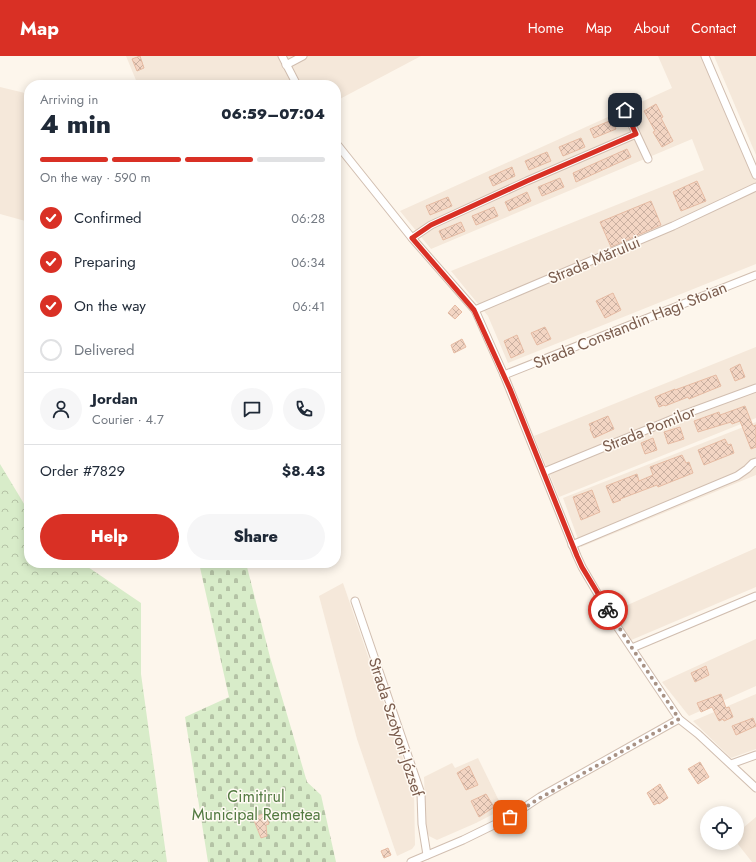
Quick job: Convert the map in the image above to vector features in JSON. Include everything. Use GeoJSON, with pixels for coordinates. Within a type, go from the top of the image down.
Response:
{"type":"FeatureCollection","features":[{"type":"Feature","properties":{"kind":"street"},"geometry":{"type":"LineString","coordinates":[[282,56],[294,80]]}},
{"type":"Feature","properties":{"kind":"street"},"geometry":{"type":"LineString","coordinates":[[286,65],[303,56]]}},
{"type":"Feature","properties":{"kind":"street"},"geometry":{"type":"LineString","coordinates":[[705,56],[756,175]]}},
{"type":"Feature","properties":{"kind":"street"},"geometry":{"type":"LineString","coordinates":[[625,110],[648,159]]}},
{"type":"Feature","properties":{"kind":"street"},"geometry":{"type":"LineString","coordinates":[[412,238],[431,225],[527,181],[636,134]]}},
{"type":"Feature","properties":{"kind":"street"},"geometry":{"type":"LineString","coordinates":[[341,149],[412,238],[474,310],[504,376],[544,472],[572,545],[582,567],[616,625],[679,719],[698,734],[756,788]]}},
{"type":"Feature","properties":{"kind":"street","name":"Strada Mărului"},"geometry":{"type":"LineString","coordinates":[[474,310],[673,226],[756,187]]}},
{"type":"Feature","properties":{"kind":"street","name":"Strada Constandin Hagi Stoian"},"geometry":{"type":"LineString","coordinates":[[504,376],[756,275]]}},
{"type":"Feature","properties":{"kind":"street","name":"Strada Pomilor"},"geometry":{"type":"LineString","coordinates":[[544,472],[684,414],[756,388]]}},
{"type":"Feature","properties":{"kind":"street"},"geometry":{"type":"LineString","coordinates":[[572,545],[737,476],[756,462]]}},
{"type":"Feature","properties":{"kind":"street"},"geometry":{"type":"LineString","coordinates":[[632,648],[756,596]]}},
{"type":"Feature","properties":{"kind":"street","name":"Strada Szotyori József"},"geometry":{"type":"LineString","coordinates":[[354,601],[421,794],[422,824],[427,855]]}},
{"type":"Feature","properties":{"kind":"street"},"geometry":{"type":"LineString","coordinates":[[411,862],[463,840],[510,817],[540,798],[679,719]]}},
{"type":"Feature","properties":{"kind":"street"},"geometry":{"type":"LineString","coordinates":[[731,764],[756,755]]}},
{"type":"Feature","properties":{"kind":"shaded area"},"geometry":{"type":"Polygon","coordinates":[[[126,56],[421,56],[341,98],[341,80],[136,80],[126,56]]]}},
{"type":"Feature","properties":{"kind":"shaded area"},"geometry":{"type":"Polygon","coordinates":[[[658,56],[703,56],[756,181],[756,264],[508,363],[488,316],[451,271],[704,170],[692,139],[431,249],[400,211],[672,88],[658,56]]]}},
{"type":"Feature","properties":{"kind":"shaded area"},"geometry":{"type":"Polygon","coordinates":[[[714,56],[756,56],[756,155],[714,56]]]}},
{"type":"Feature","properties":{"kind":"shaded area"},"geometry":{"type":"Polygon","coordinates":[[[0,87],[24,93],[24,221],[0,214],[0,87]]]}},
{"type":"Feature","properties":{"kind":"shaded area"},"geometry":{"type":"Polygon","coordinates":[[[756,347],[756,418],[559,497],[534,436],[756,347]]]}},
{"type":"Feature","properties":{"kind":"shaded area"},"geometry":{"type":"Polygon","coordinates":[[[756,422],[756,475],[581,547],[563,498],[756,422]]]}},
{"type":"Feature","properties":{"kind":"shaded area"},"geometry":{"type":"Polygon","coordinates":[[[756,548],[756,587],[629,641],[614,611],[756,548]]]}},
{"type":"Feature","properties":{"kind":"shaded area"},"geometry":{"type":"Polygon","coordinates":[[[343,583],[414,791],[415,845],[412,849],[397,856],[357,739],[319,596],[343,583]]]}},
{"type":"Feature","properties":{"kind":"shaded area"},"geometry":{"type":"Polygon","coordinates":[[[756,639],[756,686],[689,716],[662,682],[756,639]]]}},
{"type":"Feature","properties":{"kind":"shaded area"},"geometry":{"type":"Polygon","coordinates":[[[756,694],[756,749],[731,758],[693,721],[756,694]]]}},
{"type":"Feature","properties":{"kind":"shaded area"},"geometry":{"type":"Polygon","coordinates":[[[478,758],[503,809],[437,840],[429,836],[426,829],[424,777],[452,763],[455,768],[478,758]]]}},
{"type":"Feature","properties":{"kind":"shaded area"},"geometry":{"type":"Polygon","coordinates":[[[756,817],[756,862],[752,862],[743,850],[744,850],[744,827],[756,817]]]}},
{"type":"Feature","properties":{"kind":"green space"},"geometry":{"type":"Polygon","coordinates":[[[0,464],[24,504],[24,568],[89,568],[141,603],[141,674],[167,862],[0,862],[0,464]]]}},
{"type":"Feature","properties":{"kind":"green space","name":"Cimitirul Municipal Remetea"},"geometry":{"type":"Polygon","coordinates":[[[200,568],[247,568],[270,657],[307,782],[321,795],[336,862],[208,862],[185,717],[229,697],[200,568]]]}},
{"type":"Feature","properties":{"kind":"building"},"geometry":{"type":"Polygon","coordinates":[[[140,56],[144,68],[137,71],[132,59],[140,56]]]}},
{"type":"Feature","properties":{"kind":"building"},"geometry":{"type":"Polygon","coordinates":[[[656,104],[663,117],[661,118],[673,141],[662,147],[653,132],[655,131],[644,111],[656,104]]]}},
{"type":"Feature","properties":{"kind":"building"},"geometry":{"type":"Polygon","coordinates":[[[612,120],[616,129],[594,138],[590,129],[612,120]]]}},
{"type":"Feature","properties":{"kind":"building"},"geometry":{"type":"Polygon","coordinates":[[[581,138],[585,147],[563,156],[559,147],[581,138]]]}},
{"type":"Feature","properties":{"kind":"building"},"geometry":{"type":"Polygon","coordinates":[[[627,149],[631,157],[576,182],[573,173],[627,149]]]}},
{"type":"Feature","properties":{"kind":"building"},"geometry":{"type":"Polygon","coordinates":[[[547,152],[551,161],[529,170],[525,161],[547,152]]]}},
{"type":"Feature","properties":{"kind":"building"},"geometry":{"type":"Polygon","coordinates":[[[512,167],[515,176],[493,186],[489,177],[512,167]]]}},
{"type":"Feature","properties":{"kind":"building"},"geometry":{"type":"Polygon","coordinates":[[[560,178],[564,187],[542,196],[538,187],[560,178]]]}},
{"type":"Feature","properties":{"kind":"building"},"geometry":{"type":"Polygon","coordinates":[[[697,181],[706,201],[681,211],[673,192],[697,181]]]}},
{"type":"Feature","properties":{"kind":"building"},"geometry":{"type":"Polygon","coordinates":[[[527,192],[531,201],[509,211],[505,202],[527,192]]]}},
{"type":"Feature","properties":{"kind":"building"},"geometry":{"type":"Polygon","coordinates":[[[448,197],[452,206],[430,215],[426,206],[448,197]]]}},
{"type":"Feature","properties":{"kind":"building"},"geometry":{"type":"Polygon","coordinates":[[[651,201],[661,225],[611,247],[600,222],[651,201]]]}},
{"type":"Feature","properties":{"kind":"building"},"geometry":{"type":"Polygon","coordinates":[[[494,207],[498,216],[476,225],[472,216],[494,207]]]}},
{"type":"Feature","properties":{"kind":"building"},"geometry":{"type":"Polygon","coordinates":[[[461,222],[465,231],[443,240],[439,231],[461,222]]]}},
{"type":"Feature","properties":{"kind":"building"},"geometry":{"type":"Polygon","coordinates":[[[613,293],[621,310],[605,318],[596,301],[613,293]]]}},
{"type":"Feature","properties":{"kind":"building"},"geometry":{"type":"Polygon","coordinates":[[[455,305],[462,312],[455,319],[448,313],[455,305]]]}},
{"type":"Feature","properties":{"kind":"building"},"geometry":{"type":"Polygon","coordinates":[[[545,327],[551,339],[537,345],[531,333],[545,327]]]}},
{"type":"Feature","properties":{"kind":"building"},"geometry":{"type":"Polygon","coordinates":[[[517,335],[524,352],[511,358],[504,341],[517,335]]]}},
{"type":"Feature","properties":{"kind":"building"},"geometry":{"type":"Polygon","coordinates":[[[462,339],[466,347],[454,353],[451,345],[462,339]]]}},
{"type":"Feature","properties":{"kind":"building"},"geometry":{"type":"Polygon","coordinates":[[[740,364],[745,377],[735,381],[730,369],[740,364]]]}},
{"type":"Feature","properties":{"kind":"building"},"geometry":{"type":"Polygon","coordinates":[[[716,375],[721,386],[689,399],[688,397],[659,407],[655,397],[716,375]]]}},
{"type":"Feature","properties":{"kind":"building"},"geometry":{"type":"Polygon","coordinates":[[[745,406],[753,426],[756,425],[756,447],[751,449],[740,421],[732,424],[731,422],[698,432],[694,421],[719,412],[720,415],[745,406]]]}},
{"type":"Feature","properties":{"kind":"building"},"geometry":{"type":"Polygon","coordinates":[[[608,416],[614,429],[594,438],[589,424],[608,416]]]}},
{"type":"Feature","properties":{"kind":"building"},"geometry":{"type":"Polygon","coordinates":[[[680,427],[684,439],[668,444],[664,432],[680,427]]]}},
{"type":"Feature","properties":{"kind":"building"},"geometry":{"type":"Polygon","coordinates":[[[653,438],[657,450],[645,454],[641,443],[653,438]]]}},
{"type":"Feature","properties":{"kind":"building"},"geometry":{"type":"Polygon","coordinates":[[[725,439],[728,445],[731,444],[734,453],[704,465],[698,450],[725,439]]]}},
{"type":"Feature","properties":{"kind":"building"},"geometry":{"type":"Polygon","coordinates":[[[682,455],[686,463],[689,462],[693,473],[658,487],[657,485],[613,503],[606,486],[637,474],[639,481],[653,475],[650,467],[682,455]]]}},
{"type":"Feature","properties":{"kind":"building"},"geometry":{"type":"Polygon","coordinates":[[[592,490],[600,512],[581,520],[573,497],[592,490]]]}},
{"type":"Feature","properties":{"kind":"building"},"geometry":{"type":"Polygon","coordinates":[[[706,666],[709,675],[695,682],[691,673],[706,666]]]}},
{"type":"Feature","properties":{"kind":"building"},"geometry":{"type":"Polygon","coordinates":[[[721,694],[726,708],[729,707],[733,717],[724,721],[723,719],[719,721],[712,707],[701,712],[697,703],[721,694]]]}},
{"type":"Feature","properties":{"kind":"building"},"geometry":{"type":"Polygon","coordinates":[[[753,718],[756,726],[736,735],[732,726],[753,718]]]}},
{"type":"Feature","properties":{"kind":"building"},"geometry":{"type":"Polygon","coordinates":[[[700,762],[709,777],[698,784],[688,769],[700,762]]]}},
{"type":"Feature","properties":{"kind":"building"},"geometry":{"type":"Polygon","coordinates":[[[469,766],[478,785],[466,790],[457,773],[469,766]]]}},
{"type":"Feature","properties":{"kind":"building"},"geometry":{"type":"Polygon","coordinates":[[[660,784],[668,798],[659,804],[654,805],[647,793],[660,784]]]}},
{"type":"Feature","properties":{"kind":"building"},"geometry":{"type":"Polygon","coordinates":[[[486,794],[494,807],[479,817],[471,801],[486,794]]]}},
{"type":"Feature","properties":{"kind":"building"},"geometry":{"type":"Polygon","coordinates":[[[265,813],[269,824],[266,825],[267,836],[261,838],[253,818],[265,813]]]}},
{"type":"Feature","properties":{"kind":"building"},"geometry":{"type":"Polygon","coordinates":[[[388,848],[391,855],[384,858],[381,851],[388,848]]]}},
{"type":"Feature","properties":{"kind":"way so far"},"geometry":{"type":"LineString","coordinates":[[510,817],[540,798],[679,719],[616,625],[608,610]]}},
{"type":"Feature","properties":{"kind":"route"},"geometry":{"type":"LineString","coordinates":[[608,610],[577,556],[510,389],[474,310],[412,238],[431,225],[527,181],[636,134],[625,110]]}}]}
